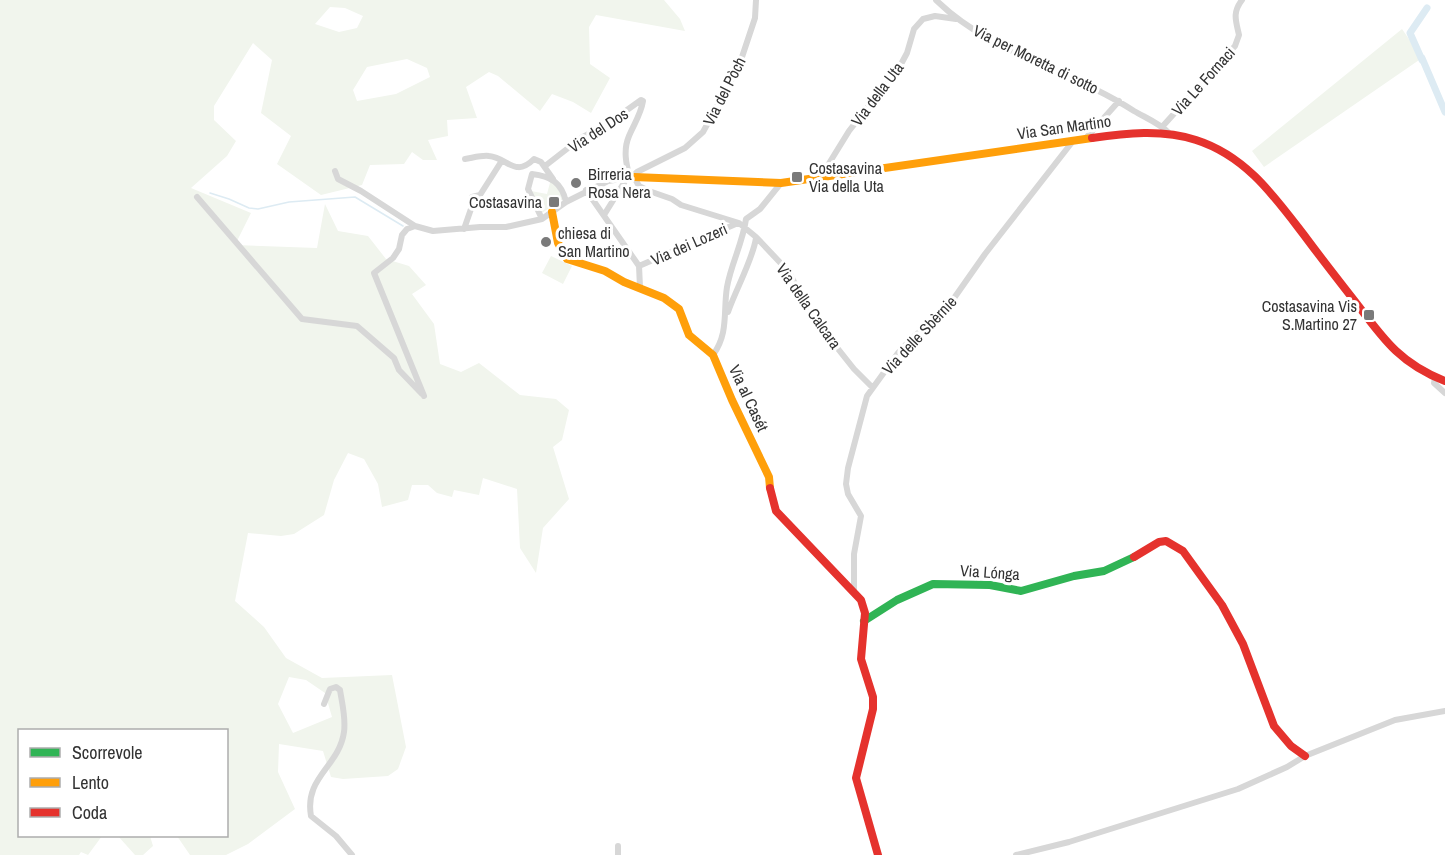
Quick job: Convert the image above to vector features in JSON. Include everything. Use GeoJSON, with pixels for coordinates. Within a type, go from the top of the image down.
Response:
{"type":"FeatureCollection","features":[{"type":"Feature","properties":{"kind":"street","name":"Via del Pòch"},"geometry":{"type":"LineString","coordinates":[[630,178],[637,172],[685,148],[704,132],[739,66],[755,18],[756,0]]}},
{"type":"Feature","properties":{"kind":"street","name":"Via Le Fornaci"},"geometry":{"type":"LineString","coordinates":[[1166,130],[1234,46],[1239,35],[1235,22],[1235,11],[1242,0]]}},
{"type":"Feature","properties":{"kind":"street"},"geometry":{"type":"LineString","coordinates":[[937,1],[935,16],[957,19]]}},
{"type":"Feature","properties":{"kind":"street","name":"Via per Moretta di sotto"},"geometry":{"type":"LineString","coordinates":[[937,1],[957,19],[1041,65],[1078,80],[1119,101],[1166,130]]}},
{"type":"Feature","properties":{"kind":"street","name":"Via della Uta"},"geometry":{"type":"LineString","coordinates":[[820,178],[849,131],[900,66],[907,53],[914,29],[923,20],[935,16]]}},
{"type":"Feature","properties":{"kind":"street","name":"Via del Dos"},"geometry":{"type":"LineString","coordinates":[[545,166],[581,138],[606,125],[641,100],[643,101],[642,109],[625,146],[630,178]]}},
{"type":"Feature","properties":{"kind":"street"},"geometry":{"type":"LineString","coordinates":[[1086,138],[1119,101]]}},
{"type":"Feature","properties":{"kind":"street","name":"Via San Martino"},"geometry":{"type":"LineString","coordinates":[[542,219],[586,190],[608,181],[630,178],[781,183],[1086,138],[1166,130],[1211,144],[1240,162],[1258,178],[1387,344],[1400,356],[1435,378],[1445,381]]}},
{"type":"Feature","properties":{"kind":"street","name":"Via delle Sbèrnie"},"geometry":{"type":"LineString","coordinates":[[854,592],[854,554],[861,516],[848,494],[846,484],[867,396],[898,353],[938,317],[952,301],[985,254],[1073,140]]}},
{"type":"Feature","properties":{"kind":"street"},"geometry":{"type":"LineString","coordinates":[[465,159],[490,156],[501,162],[521,167],[534,159],[545,166],[552,179],[564,192],[566,202]]}},
{"type":"Feature","properties":{"kind":"street"},"geometry":{"type":"LineString","coordinates":[[464,229],[472,206],[472,197],[480,195],[501,162]]}},
{"type":"Feature","properties":{"kind":"street"},"geometry":{"type":"LineString","coordinates":[[335,171],[338,179],[415,226],[434,231],[506,227],[542,219],[528,189],[532,174],[552,179]]}},
{"type":"Feature","properties":{"kind":"street"},"geometry":{"type":"LineString","coordinates":[[604,215],[630,178]]}},
{"type":"Feature","properties":{"kind":"street","name":"Via della Calcara"},"geometry":{"type":"LineString","coordinates":[[630,178],[639,186],[681,205],[742,225],[756,237],[789,273],[808,309],[823,330],[854,369],[873,387]]}},
{"type":"Feature","properties":{"kind":"street"},"geometry":{"type":"LineString","coordinates":[[726,318],[727,287],[742,225],[746,219],[760,209],[781,183]]}},
{"type":"Feature","properties":{"kind":"street","name":"Via dei Lozeri"},"geometry":{"type":"LineString","coordinates":[[586,190],[639,266],[640,287]]}},
{"type":"Feature","properties":{"kind":"street"},"geometry":{"type":"LineString","coordinates":[[197,197],[302,319],[357,326],[394,358],[399,370],[424,396],[374,273],[393,258],[399,249],[402,235],[407,229],[415,226]]}},
{"type":"Feature","properties":{"kind":"street","name":"Via al Casét"},"geometry":{"type":"LineString","coordinates":[[552,212],[558,246],[562,255],[567,259],[605,271],[624,282],[664,298],[679,309],[689,335],[713,355],[769,477],[776,511],[854,592]]}},
{"type":"Feature","properties":{"kind":"street","name":"Via dei Lozeri"},"geometry":{"type":"LineString","coordinates":[[639,266],[731,225],[742,225]]}},
{"type":"Feature","properties":{"kind":"street"},"geometry":{"type":"LineString","coordinates":[[713,355],[722,338],[726,318],[740,280],[754,251],[756,237]]}},
{"type":"Feature","properties":{"kind":"street"},"geometry":{"type":"LineString","coordinates":[[1435,378],[1434,383],[1445,393]]}},
{"type":"Feature","properties":{"kind":"street","name":"Via Lónga"},"geometry":{"type":"LineString","coordinates":[[864,621],[897,600],[933,584],[990,585],[1021,591],[1113,567],[1159,542],[1175,544],[1183,551],[1222,606],[1243,644],[1274,726],[1291,746],[1305,756]]}},
{"type":"Feature","properties":{"kind":"street"},"geometry":{"type":"LineString","coordinates":[[854,592],[864,608],[861,659],[873,697],[873,709],[856,778],[878,855]]}},
{"type":"Feature","properties":{"kind":"street"},"geometry":{"type":"LineString","coordinates":[[324,704],[330,689],[336,687],[340,690],[344,711],[344,731],[336,755],[311,792],[309,805],[311,816],[336,836],[352,855]]}},
{"type":"Feature","properties":{"kind":"street"},"geometry":{"type":"LineString","coordinates":[[1016,855],[1070,842],[1238,789],[1305,756],[1395,720],[1445,711]]}},
{"type":"Feature","properties":{"kind":"street"},"geometry":{"type":"LineString","coordinates":[[618,846],[618,855]]}},
{"type":"Feature","properties":{"kind":"shaded area"},"geometry":{"type":"Polygon","coordinates":[[[0,0],[664,0],[680,19],[685,31],[596,15],[589,27],[590,64],[610,78],[591,113],[573,102],[552,94],[540,111],[498,76],[489,72],[466,87],[477,118],[447,120],[448,136],[428,140],[437,160],[423,160],[412,152],[404,164],[370,165],[362,185],[321,195],[277,164],[291,136],[261,113],[272,60],[253,43],[214,106],[214,120],[236,141],[227,156],[191,188],[251,213],[235,245],[317,248],[325,204],[338,231],[368,236],[386,259],[409,266],[426,285],[412,294],[434,324],[440,364],[461,372],[479,363],[520,395],[556,399],[569,410],[562,440],[553,447],[569,499],[543,528],[536,573],[520,548],[517,489],[483,478],[479,495],[454,490],[452,497],[437,493],[428,485],[412,485],[408,500],[382,507],[378,484],[364,459],[348,453],[334,480],[324,515],[294,534],[281,536],[248,533],[235,601],[264,627],[286,658],[322,678],[392,675],[406,747],[398,769],[388,776],[343,779],[331,777],[323,751],[279,744],[278,772],[295,809],[248,844],[226,855],[190,855],[178,837],[228,837],[228,729],[18,729],[18,837],[101,837],[88,855],[81,852],[79,855],[0,855],[0,0]],[[330,7],[315,24],[339,32],[357,28],[363,16],[345,8],[330,7]],[[407,59],[367,67],[353,90],[357,101],[396,94],[430,77],[427,68],[407,59]],[[289,677],[278,704],[293,733],[332,717],[325,693],[306,680],[289,677]]]}},
{"type":"Feature","properties":{"kind":"shaded area"},"geometry":{"type":"Polygon","coordinates":[[[1402,29],[1422,58],[1264,167],[1252,151],[1402,29]]]}},
{"type":"Feature","properties":{"kind":"shaded area"},"geometry":{"type":"Polygon","coordinates":[[[551,179],[565,198],[540,214],[531,191],[547,194],[551,179]]]}},
{"type":"Feature","properties":{"kind":"shaded area"},"geometry":{"type":"Polygon","coordinates":[[[551,256],[572,266],[563,284],[542,273],[551,256]]]}},
{"type":"Feature","properties":{"kind":"shaded area"},"geometry":{"type":"Polygon","coordinates":[[[119,837],[150,837],[153,846],[143,855],[135,855],[119,837]]]}},
{"type":"Feature","properties":{"kind":"waterway"},"geometry":{"type":"LineString","coordinates":[[1422,60],[1410,33],[1427,8]]}},
{"type":"Feature","properties":{"kind":"waterway"},"geometry":{"type":"LineString","coordinates":[[1422,58],[1445,112]]}},
{"type":"Feature","properties":{"kind":"waterway"},"geometry":{"type":"LineString","coordinates":[[210,193],[249,208],[258,209],[289,202],[355,197],[403,226]]}},
{"type":"Feature","properties":{"kind":"traffic: fast"},"geometry":{"type":"LineString","coordinates":[[864,621],[897,600],[933,584],[990,585],[1021,591],[1074,576],[1104,571],[1134,557]]}},
{"type":"Feature","properties":{"kind":"traffic: slow"},"geometry":{"type":"LineString","coordinates":[[634,177],[781,183],[1092,138]]}},
{"type":"Feature","properties":{"kind":"traffic: slow"},"geometry":{"type":"LineString","coordinates":[[552,212],[558,243],[567,259],[605,271],[624,282],[664,298],[679,309],[689,335],[713,355],[769,477],[770,488]]}},
{"type":"Feature","properties":{"kind":"traffic: jam"},"geometry":{"type":"LineString","coordinates":[[1092,138],[1131,134],[1170,134],[1196,140],[1230,156],[1270,192],[1385,340],[1416,367],[1445,381]]}},
{"type":"Feature","properties":{"kind":"traffic: jam"},"geometry":{"type":"LineString","coordinates":[[770,488],[776,511],[861,600],[865,613],[861,659],[873,697],[873,709],[856,778],[878,855]]}},
{"type":"Feature","properties":{"kind":"traffic: jam"},"geometry":{"type":"LineString","coordinates":[[1134,557],[1159,542],[1166,541],[1183,551],[1222,605],[1243,644],[1274,726],[1291,746],[1305,756]]}},
{"type":"Feature","properties":{"kind":"place","name":"Costasavina Via della Uta"},"geometry":{"type":"Point","coordinates":[797,177]}},
{"type":"Feature","properties":{"kind":"place","name":"Birreria Rosa Nera"},"geometry":{"type":"Point","coordinates":[576,183]}},
{"type":"Feature","properties":{"kind":"place","name":"Costasavina"},"geometry":{"type":"Point","coordinates":[554,202]}},
{"type":"Feature","properties":{"kind":"place","name":"chiesa di San Martino"},"geometry":{"type":"Point","coordinates":[546,242]}},
{"type":"Feature","properties":{"kind":"place","name":"Costasavina Vis S.Martino 27"},"geometry":{"type":"Point","coordinates":[1369,315]}}]}
